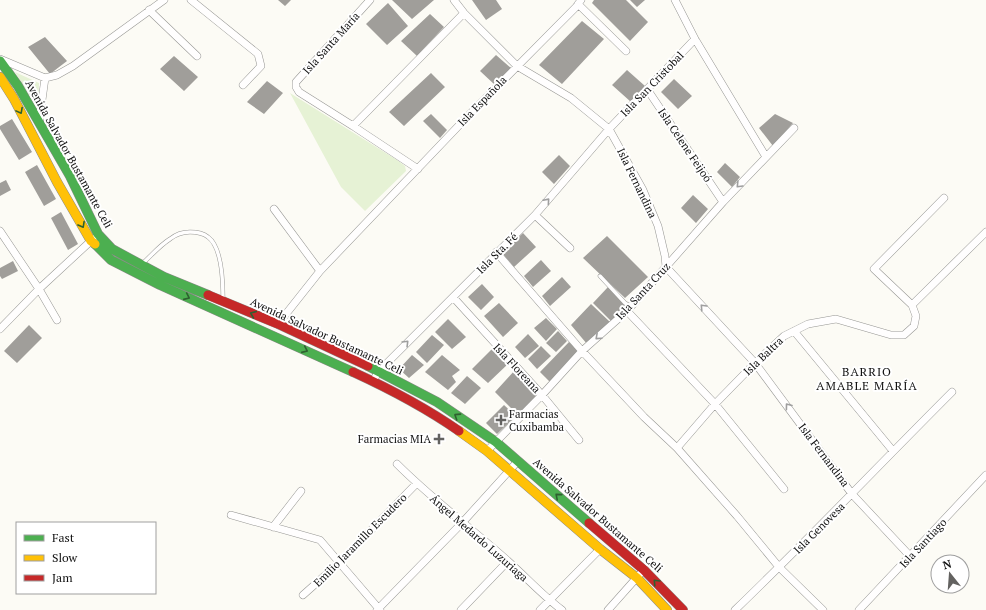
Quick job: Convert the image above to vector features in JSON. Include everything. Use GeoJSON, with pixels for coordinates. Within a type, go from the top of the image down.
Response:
{"type":"FeatureCollection","features":[{"type":"Feature","properties":{"kind":"main road","name":"Avenida Salvador Bustamante Celi"},"geometry":{"type":"LineString","coordinates":[[0,60],[18,86],[70,176],[98,234],[112,249],[164,277],[278,324],[379,371],[436,402],[496,442],[644,570],[682,610]]}},
{"type":"Feature","properties":{"kind":"main road","name":"Avenida Salvador Bustamante Celi"},"geometry":{"type":"LineString","coordinates":[[0,78],[14,99],[57,182],[91,241],[111,260],[160,285],[373,381],[436,415],[487,451],[600,549],[636,578],[667,610]]}},
{"type":"Feature","properties":{"kind":"main road"},"geometry":{"type":"LineString","coordinates":[[57,182],[70,176]]}},
{"type":"Feature","properties":{"kind":"street"},"geometry":{"type":"LineString","coordinates":[[0,60],[45,78],[57,76],[164,0]]}},
{"type":"Feature","properties":{"kind":"street"},"geometry":{"type":"LineString","coordinates":[[191,0],[258,54],[261,66],[243,86]]}},
{"type":"Feature","properties":{"kind":"street","name":"Isla Santa María"},"geometry":{"type":"LineString","coordinates":[[354,126],[299,92],[296,87],[296,82],[370,0]]}},
{"type":"Feature","properties":{"kind":"street","name":"Isla Fernandina"},"geometry":{"type":"LineString","coordinates":[[454,0],[464,13],[517,66],[570,98],[609,129],[643,190],[658,226],[666,256],[666,267],[755,363],[852,494],[910,556]]}},
{"type":"Feature","properties":{"kind":"street"},"geometry":{"type":"LineString","coordinates":[[675,0],[695,39],[766,157]]}},
{"type":"Feature","properties":{"kind":"street"},"geometry":{"type":"LineString","coordinates":[[579,2],[626,51]]}},
{"type":"Feature","properties":{"kind":"street","name":"Isla Española"},"geometry":{"type":"LineString","coordinates":[[278,324],[320,271],[579,2]]}},
{"type":"Feature","properties":{"kind":"street"},"geometry":{"type":"LineString","coordinates":[[149,10],[197,56]]}},
{"type":"Feature","properties":{"kind":"street"},"geometry":{"type":"LineString","coordinates":[[418,169],[354,126],[464,13]]}},
{"type":"Feature","properties":{"kind":"street","name":"Isla San Cristobal"},"geometry":{"type":"LineString","coordinates":[[609,129],[695,39]]}},
{"type":"Feature","properties":{"kind":"street"},"geometry":{"type":"LineString","coordinates":[[39,122],[45,78]]}},
{"type":"Feature","properties":{"kind":"street","name":"Isla Celene Feijoó"},"geometry":{"type":"LineString","coordinates":[[647,89],[723,202]]}},
{"type":"Feature","properties":{"kind":"street","name":"Isla Santa Cruz"},"geometry":{"type":"LineString","coordinates":[[487,451],[542,395],[582,351],[629,308],[723,202],[794,128]]}},
{"type":"Feature","properties":{"kind":"street","name":"Isla Sta. Fé"},"geometry":{"type":"LineString","coordinates":[[379,371],[534,215],[609,129]]}},
{"type":"Feature","properties":{"kind":"street"},"geometry":{"type":"LineString","coordinates":[[944,198],[874,269],[912,305],[986,232]]}},
{"type":"Feature","properties":{"kind":"street"},"geometry":{"type":"LineString","coordinates":[[274,209],[320,271]]}},
{"type":"Feature","properties":{"kind":"street"},"geometry":{"type":"LineString","coordinates":[[534,215],[570,248]]}},
{"type":"Feature","properties":{"kind":"street"},"geometry":{"type":"LineString","coordinates":[[0,231],[39,289],[57,320]]}},
{"type":"Feature","properties":{"kind":"street"},"geometry":{"type":"LineString","coordinates":[[0,329],[39,289],[98,234]]}},
{"type":"Feature","properties":{"kind":"street"},"geometry":{"type":"LineString","coordinates":[[496,252],[582,351],[644,417],[677,448],[737,516],[779,567],[823,610]]}},
{"type":"Feature","properties":{"kind":"street","name":"Isla Floreana"},"geometry":{"type":"LineString","coordinates":[[453,297],[542,395],[579,440]]}},
{"type":"Feature","properties":{"kind":"street","name":"Isla Baltra"},"geometry":{"type":"LineString","coordinates":[[677,448],[715,404],[784,336],[808,324],[836,319],[891,335],[904,335],[914,326],[916,316],[912,305]]}},
{"type":"Feature","properties":{"kind":"street"},"geometry":{"type":"LineString","coordinates":[[629,308],[715,404],[784,489]]}},
{"type":"Feature","properties":{"kind":"street"},"geometry":{"type":"LineString","coordinates":[[794,330],[893,451]]}},
{"type":"Feature","properties":{"kind":"street"},"geometry":{"type":"LineString","coordinates":[[373,381],[379,371]]}},
{"type":"Feature","properties":{"kind":"street","name":"Isla Genovesa"},"geometry":{"type":"LineString","coordinates":[[735,610],[952,392]]}},
{"type":"Feature","properties":{"kind":"street"},"geometry":{"type":"LineString","coordinates":[[231,515],[320,540],[378,609],[462,523],[518,461]]}},
{"type":"Feature","properties":{"kind":"street","name":"Ángel Medardo Luzuriaga"},"geometry":{"type":"LineString","coordinates":[[397,464],[416,484],[508,561],[549,600],[562,610]]}},
{"type":"Feature","properties":{"kind":"street","name":"Isla Santiago"},"geometry":{"type":"LineString","coordinates":[[859,610],[986,475]]}},
{"type":"Feature","properties":{"kind":"street","name":"Emilio Jaramillo Escudero"},"geometry":{"type":"LineString","coordinates":[[304,596],[416,484]]}},
{"type":"Feature","properties":{"kind":"street"},"geometry":{"type":"LineString","coordinates":[[273,527],[302,491]]}},
{"type":"Feature","properties":{"kind":"street"},"geometry":{"type":"LineString","coordinates":[[540,610],[600,549]]}},
{"type":"Feature","properties":{"kind":"street"},"geometry":{"type":"LineString","coordinates":[[461,610],[508,561]]}},
{"type":"Feature","properties":{"kind":"street"},"geometry":{"type":"LineString","coordinates":[[608,610],[644,570]]}},
{"type":"Feature","properties":{"kind":"lane"},"geometry":{"type":"LineString","coordinates":[[142,265],[159,247],[171,238],[185,232],[196,232],[208,237],[217,250],[221,270],[223,302],[219,311]]}},
{"type":"Feature","properties":{"kind":"lane"},"geometry":{"type":"LineString","coordinates":[[600,276],[629,308]]}},
{"type":"Feature","properties":{"kind":"green space"},"geometry":{"type":"Polygon","coordinates":[[[15,72],[39,83],[38,115],[32,99],[15,72]]]}},
{"type":"Feature","properties":{"kind":"green space"},"geometry":{"type":"Polygon","coordinates":[[[290,93],[405,166],[406,171],[365,211],[341,187],[290,93]]]}},
{"type":"Feature","properties":{"kind":"building"},"geometry":{"type":"Polygon","coordinates":[[[278,0],[291,0],[285,6],[278,0]]]}},
{"type":"Feature","properties":{"kind":"building"},"geometry":{"type":"Polygon","coordinates":[[[392,0],[434,0],[412,19],[392,0]]]}},
{"type":"Feature","properties":{"kind":"building"},"geometry":{"type":"Polygon","coordinates":[[[472,0],[496,0],[502,9],[486,20],[472,0]]]}},
{"type":"Feature","properties":{"kind":"building"},"geometry":{"type":"Polygon","coordinates":[[[594,0],[626,0],[648,22],[630,41],[592,3],[594,0]]]}},
{"type":"Feature","properties":{"kind":"building"},"geometry":{"type":"Polygon","coordinates":[[[630,0],[645,0],[637,7],[630,0]]]}},
{"type":"Feature","properties":{"kind":"building"},"geometry":{"type":"Polygon","coordinates":[[[388,3],[408,26],[387,45],[366,24],[388,3]]]}},
{"type":"Feature","properties":{"kind":"building"},"geometry":{"type":"Polygon","coordinates":[[[430,14],[444,27],[417,56],[401,41],[430,14]]]}},
{"type":"Feature","properties":{"kind":"building"},"geometry":{"type":"Polygon","coordinates":[[[582,21],[604,39],[562,84],[539,65],[582,21]]]}},
{"type":"Feature","properties":{"kind":"building"},"geometry":{"type":"Polygon","coordinates":[[[45,37],[67,61],[50,74],[28,47],[45,37]]]}},
{"type":"Feature","properties":{"kind":"building"},"geometry":{"type":"Polygon","coordinates":[[[496,55],[511,68],[495,85],[480,71],[496,55]]]}},
{"type":"Feature","properties":{"kind":"building"},"geometry":{"type":"Polygon","coordinates":[[[174,56],[198,77],[184,91],[160,69],[174,56]]]}},
{"type":"Feature","properties":{"kind":"building"},"geometry":{"type":"Polygon","coordinates":[[[627,70],[645,86],[631,102],[612,85],[627,70]]]}},
{"type":"Feature","properties":{"kind":"building"},"geometry":{"type":"Polygon","coordinates":[[[431,73],[445,87],[404,126],[389,112],[431,73]]]}},
{"type":"Feature","properties":{"kind":"building"},"geometry":{"type":"Polygon","coordinates":[[[674,79],[692,96],[678,109],[661,92],[674,79]]]}},
{"type":"Feature","properties":{"kind":"building"},"geometry":{"type":"Polygon","coordinates":[[[267,81],[283,93],[264,114],[247,102],[267,81]]]}},
{"type":"Feature","properties":{"kind":"building"},"geometry":{"type":"Polygon","coordinates":[[[431,114],[447,130],[440,138],[423,121],[431,114]]]}},
{"type":"Feature","properties":{"kind":"building"},"geometry":{"type":"Polygon","coordinates":[[[775,114],[793,123],[773,146],[759,128],[775,114]]]}},
{"type":"Feature","properties":{"kind":"building"},"geometry":{"type":"Polygon","coordinates":[[[12,119],[32,152],[19,160],[0,129],[0,126],[12,119]]]}},
{"type":"Feature","properties":{"kind":"building"},"geometry":{"type":"Polygon","coordinates":[[[559,155],[570,166],[554,184],[542,172],[559,155]]]}},
{"type":"Feature","properties":{"kind":"building"},"geometry":{"type":"Polygon","coordinates":[[[725,163],[740,177],[732,187],[717,172],[725,163]]]}},
{"type":"Feature","properties":{"kind":"building"},"geometry":{"type":"Polygon","coordinates":[[[37,165],[56,199],[44,206],[25,172],[37,165]]]}},
{"type":"Feature","properties":{"kind":"building"},"geometry":{"type":"Polygon","coordinates":[[[6,180],[11,190],[0,196],[0,183],[6,180]]]}},
{"type":"Feature","properties":{"kind":"building"},"geometry":{"type":"Polygon","coordinates":[[[693,195],[708,209],[696,223],[681,208],[693,195]]]}},
{"type":"Feature","properties":{"kind":"building"},"geometry":{"type":"Polygon","coordinates":[[[61,212],[78,244],[68,250],[51,218],[61,212]]]}},
{"type":"Feature","properties":{"kind":"building"},"geometry":{"type":"Polygon","coordinates":[[[523,233],[536,247],[514,267],[502,253],[523,233]]]}},
{"type":"Feature","properties":{"kind":"building"},"geometry":{"type":"Polygon","coordinates":[[[607,236],[648,277],[625,298],[583,258],[607,236]]]}},
{"type":"Feature","properties":{"kind":"building"},"geometry":{"type":"Polygon","coordinates":[[[541,260],[551,271],[533,287],[524,276],[541,260]]]}},
{"type":"Feature","properties":{"kind":"building"},"geometry":{"type":"Polygon","coordinates":[[[13,261],[18,271],[2,279],[0,276],[0,268],[13,261]]]}},
{"type":"Feature","properties":{"kind":"building"},"geometry":{"type":"Polygon","coordinates":[[[562,277],[571,287],[550,306],[542,296],[562,277]]]}},
{"type":"Feature","properties":{"kind":"building"},"geometry":{"type":"Polygon","coordinates":[[[482,284],[494,297],[481,310],[468,297],[482,284]]]}},
{"type":"Feature","properties":{"kind":"building"},"geometry":{"type":"Polygon","coordinates":[[[608,287],[626,306],[612,322],[593,303],[608,287]]]}},
{"type":"Feature","properties":{"kind":"building"},"geometry":{"type":"Polygon","coordinates":[[[499,303],[518,323],[503,337],[484,316],[499,303]]]}},
{"type":"Feature","properties":{"kind":"building"},"geometry":{"type":"Polygon","coordinates":[[[591,304],[610,322],[587,344],[571,325],[591,304]]]}},
{"type":"Feature","properties":{"kind":"building"},"geometry":{"type":"Polygon","coordinates":[[[546,318],[557,329],[546,341],[534,328],[546,318]]]}},
{"type":"Feature","properties":{"kind":"building"},"geometry":{"type":"Polygon","coordinates":[[[448,319],[466,337],[452,349],[435,332],[448,319]]]}},
{"type":"Feature","properties":{"kind":"building"},"geometry":{"type":"Polygon","coordinates":[[[29,325],[42,338],[17,363],[4,351],[29,325]]]}},
{"type":"Feature","properties":{"kind":"building"},"geometry":{"type":"Polygon","coordinates":[[[558,331],[567,341],[556,352],[546,343],[558,331]]]}},
{"type":"Feature","properties":{"kind":"building"},"geometry":{"type":"Polygon","coordinates":[[[528,334],[539,346],[525,358],[515,347],[528,334]]]}},
{"type":"Feature","properties":{"kind":"building"},"geometry":{"type":"Polygon","coordinates":[[[432,335],[444,345],[427,363],[416,352],[432,335]]]}},
{"type":"Feature","properties":{"kind":"building"},"geometry":{"type":"Polygon","coordinates":[[[569,342],[579,351],[550,382],[540,372],[569,342]]]}},
{"type":"Feature","properties":{"kind":"building"},"geometry":{"type":"Polygon","coordinates":[[[541,346],[551,356],[537,369],[528,359],[541,346]]]}},
{"type":"Feature","properties":{"kind":"building"},"geometry":{"type":"Polygon","coordinates":[[[493,348],[509,363],[488,383],[472,369],[493,348]]]}},
{"type":"Feature","properties":{"kind":"building"},"geometry":{"type":"Polygon","coordinates":[[[412,355],[424,365],[409,378],[399,369],[412,355]]]}},
{"type":"Feature","properties":{"kind":"building"},"geometry":{"type":"Polygon","coordinates":[[[442,355],[460,370],[452,376],[456,382],[448,390],[425,372],[442,355]]]}},
{"type":"Feature","properties":{"kind":"building"},"geometry":{"type":"Polygon","coordinates":[[[515,370],[537,395],[518,415],[495,392],[515,370]]]}},
{"type":"Feature","properties":{"kind":"building"},"geometry":{"type":"Polygon","coordinates":[[[467,376],[481,388],[465,404],[451,393],[467,376]]]}},
{"type":"Feature","properties":{"kind":"building","name":"Farmacias Cuxibamba"},"geometry":{"type":"Polygon","coordinates":[[[504,405],[516,416],[497,434],[486,423],[504,405]]]}},
{"type":"Feature","properties":{"kind":"traffic: fast"},"geometry":{"type":"LineString","coordinates":[[0,61],[18,86],[70,176],[98,234],[112,249],[164,277],[208,295]]}},
{"type":"Feature","properties":{"kind":"traffic: fast"},"geometry":{"type":"LineString","coordinates":[[95,244],[111,260],[160,285],[353,372]]}},
{"type":"Feature","properties":{"kind":"traffic: fast"},"geometry":{"type":"LineString","coordinates":[[368,366],[437,402],[496,442],[589,523]]}},
{"type":"Feature","properties":{"kind":"traffic: slow"},"geometry":{"type":"LineString","coordinates":[[0,77],[14,99],[57,182],[91,241],[95,244]]}},
{"type":"Feature","properties":{"kind":"traffic: slow"},"geometry":{"type":"LineString","coordinates":[[459,431],[487,451],[600,549],[637,578],[667,610]]}},
{"type":"Feature","properties":{"kind":"traffic: jam"},"geometry":{"type":"LineString","coordinates":[[208,295],[278,324],[368,366]]}},
{"type":"Feature","properties":{"kind":"traffic: jam"},"geometry":{"type":"LineString","coordinates":[[353,372],[408,399],[459,431]]}},
{"type":"Feature","properties":{"kind":"traffic: jam"},"geometry":{"type":"LineString","coordinates":[[589,523],[644,570],[683,610]]}},
{"type":"Feature","properties":{"kind":"place","name":"Farmacias Cuxibamba"},"geometry":{"type":"Point","coordinates":[501,420]}},
{"type":"Feature","properties":{"kind":"place","name":"Farmacias MIA"},"geometry":{"type":"Point","coordinates":[439,439]}},
{"type":"Feature","properties":{"kind":"district","name":"BARRIO AMABLE MARÍA"},"geometry":{"type":"Point","coordinates":[867,378]}}]}
